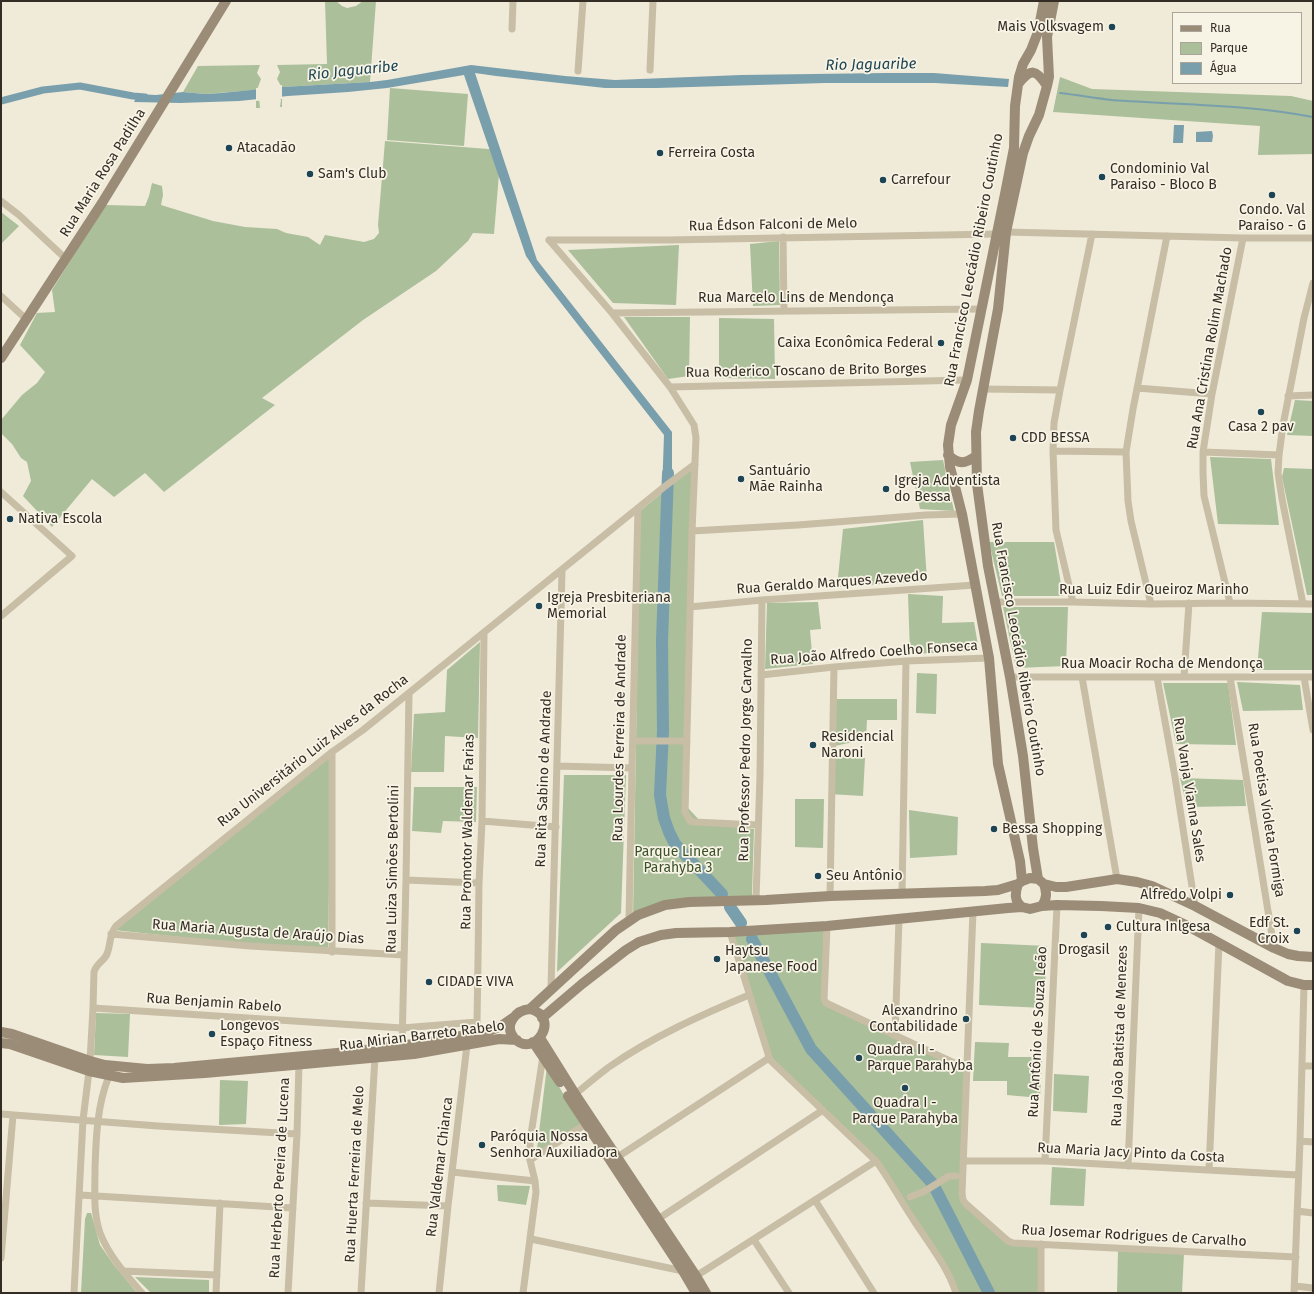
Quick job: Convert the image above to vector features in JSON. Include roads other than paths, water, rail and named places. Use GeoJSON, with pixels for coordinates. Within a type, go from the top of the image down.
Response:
{"type":"FeatureCollection","features":[{"type":"Feature","properties":{"kind":"main road","name":"Rua Maria Rosa Padilha"},"geometry":{"type":"LineString","coordinates":[[1,358],[136,149],[226,1]]}},
{"type":"Feature","properties":{"kind":"main road","name":"Rua Francisco Leocádio Ribeiro Coutinho"},"geometry":{"type":"LineString","coordinates":[[1041,882],[1033,848],[1023,756],[1010,677],[988,566],[977,484],[976,432],[998,308],[1002,233],[1014,148],[1018,84],[1021,70],[1038,32],[1044,1]]}},
{"type":"Feature","properties":{"kind":"main road","name":"Rua Francisco Leocádio Ribeiro Coutinho"},"geometry":{"type":"LineString","coordinates":[[1020,882],[1020,861],[998,764],[989,658],[962,514],[950,467],[948,445],[951,425],[967,380],[981,309],[1023,153],[1039,115],[1047,86],[1049,77],[1047,37],[1054,1]]}},
{"type":"Feature","properties":{"kind":"main road"},"geometry":{"type":"LineString","coordinates":[[1018,84],[1026,74],[1034,72],[1039,75],[1047,86]]}},
{"type":"Feature","properties":{"kind":"main road"},"geometry":{"type":"LineString","coordinates":[[948,454],[953,459],[962,463],[971,460],[976,456]]}},
{"type":"Feature","properties":{"kind":"main road"},"geometry":{"type":"LineString","coordinates":[[530,1009],[537,1012],[542,1018],[544,1025],[543,1032],[536,1040],[528,1044],[517,1040],[510,1031],[511,1022],[519,1012],[530,1009],[551,988],[629,920],[646,911],[670,904],[830,896],[985,891],[998,890],[1030,878],[1056,887],[1066,887],[1117,879],[1152,886],[1195,906],[1274,948],[1288,954],[1313,957]]}},
{"type":"Feature","properties":{"kind":"main road"},"geometry":{"type":"LineString","coordinates":[[1020,882],[1015,896],[1017,902],[1022,907]]}},
{"type":"Feature","properties":{"kind":"main road"},"geometry":{"type":"LineString","coordinates":[[1041,882],[1047,894],[1046,900],[1042,906]]}},
{"type":"Feature","properties":{"kind":"main road"},"geometry":{"type":"LineString","coordinates":[[542,1018],[582,984],[626,950],[650,938],[670,934],[827,926],[973,911],[1022,907],[1030,909],[1042,906],[1057,905],[1139,908],[1160,913],[1173,918],[1288,981],[1309,985]]}},
{"type":"Feature","properties":{"kind":"main road","name":"Rua Mirian Barreto Rabelo"},"geometry":{"type":"LineString","coordinates":[[1,1042],[89,1066],[147,1069],[174,1068],[402,1046],[479,1033],[501,1026],[514,1017]]}},
{"type":"Feature","properties":{"kind":"main road","name":"Rua Mirian Barreto Rabelo"},"geometry":{"type":"LineString","coordinates":[[1,1032],[12,1034],[89,1066],[109,1076],[123,1078],[205,1073],[414,1054],[499,1039],[517,1040]]}},
{"type":"Feature","properties":{"kind":"main road"},"geometry":{"type":"LineString","coordinates":[[536,1040],[655,1222],[693,1278],[706,1293]]}},
{"type":"Feature","properties":{"kind":"main road"},"geometry":{"type":"LineString","coordinates":[[536,1040],[543,1056],[573,1096]]}},
{"type":"Feature","properties":{"kind":"main road"},"geometry":{"type":"LineString","coordinates":[[655,1222],[683,1271],[693,1278],[696,1293]]}},
{"type":"Feature","properties":{"kind":"street"},"geometry":{"type":"LineString","coordinates":[[512,29],[513,1]]}},
{"type":"Feature","properties":{"kind":"street"},"geometry":{"type":"LineString","coordinates":[[578,71],[583,1]]}},
{"type":"Feature","properties":{"kind":"street"},"geometry":{"type":"LineString","coordinates":[[650,70],[653,1]]}},
{"type":"Feature","properties":{"kind":"street"},"geometry":{"type":"LineString","coordinates":[[1,201],[19,215],[66,258]]}},
{"type":"Feature","properties":{"kind":"street","name":"Rua Édson Falconi de Melo"},"geometry":{"type":"LineString","coordinates":[[612,313],[549,240],[668,240],[1002,233],[1051,230],[1152,232],[1167,236],[1186,233],[1219,234],[1243,238],[1254,234],[1287,234],[1313,238]]}},
{"type":"Feature","properties":{"kind":"street"},"geometry":{"type":"LineString","coordinates":[[1073,602],[1056,530],[1053,451],[1054,423],[1085,231]]}},
{"type":"Feature","properties":{"kind":"street"},"geometry":{"type":"LineString","coordinates":[[1151,604],[1131,521],[1128,501],[1126,452],[1167,236]]}},
{"type":"Feature","properties":{"kind":"street"},"geometry":{"type":"LineString","coordinates":[[783,237],[784,312]]}},
{"type":"Feature","properties":{"kind":"street","name":"Rua Ana Cristina Rolim Machado"},"geometry":{"type":"LineString","coordinates":[[1230,603],[1204,496],[1203,472],[1204,452],[1212,394],[1243,238]]}},
{"type":"Feature","properties":{"kind":"street"},"geometry":{"type":"LineString","coordinates":[[1303,604],[1278,473],[1279,455],[1288,396],[1304,318],[1313,283]]}},
{"type":"Feature","properties":{"kind":"street"},"geometry":{"type":"LineString","coordinates":[[1,296],[26,319]]}},
{"type":"Feature","properties":{"kind":"street","name":"Rua Marcelo Lins de Mendonça"},"geometry":{"type":"LineString","coordinates":[[612,313],[981,309]]}},
{"type":"Feature","properties":{"kind":"street"},"geometry":{"type":"LineString","coordinates":[[612,313],[670,387],[694,426],[696,438],[692,531],[685,812],[690,821],[758,825]]}},
{"type":"Feature","properties":{"kind":"street","name":"Rua Roderico Toscano de Brito Borges"},"geometry":{"type":"LineString","coordinates":[[670,387],[967,380]]}},
{"type":"Feature","properties":{"kind":"street"},"geometry":{"type":"LineString","coordinates":[[1137,388],[1212,394]]}},
{"type":"Feature","properties":{"kind":"street"},"geometry":{"type":"LineString","coordinates":[[983,389],[1060,390]]}},
{"type":"Feature","properties":{"kind":"street"},"geometry":{"type":"LineString","coordinates":[[1288,396],[1313,395]]}},
{"type":"Feature","properties":{"kind":"street"},"geometry":{"type":"LineString","coordinates":[[1053,451],[1126,452]]}},
{"type":"Feature","properties":{"kind":"street"},"geometry":{"type":"LineString","coordinates":[[1204,452],[1279,455]]}},
{"type":"Feature","properties":{"kind":"street","name":"Rua Universitário Luiz Alves da Rocha"},"geometry":{"type":"LineString","coordinates":[[111,934],[116,926],[332,752],[363,730],[562,571],[675,478],[695,464]]}},
{"type":"Feature","properties":{"kind":"street"},"geometry":{"type":"LineString","coordinates":[[1,492],[72,556],[2,612]]}},
{"type":"Feature","properties":{"kind":"street","name":"Rua Lourdes Ferreira de Andrade"},"geometry":{"type":"LineString","coordinates":[[629,920],[638,508]]}},
{"type":"Feature","properties":{"kind":"street"},"geometry":{"type":"LineString","coordinates":[[692,531],[926,515],[962,514]]}},
{"type":"Feature","properties":{"kind":"street","name":"Rua Rita Sabino de Andrade"},"geometry":{"type":"LineString","coordinates":[[551,988],[562,571]]}},
{"type":"Feature","properties":{"kind":"street","name":"Rua Geraldo Marques Azevedo"},"geometry":{"type":"LineString","coordinates":[[690,607],[762,600],[975,585]]}},
{"type":"Feature","properties":{"kind":"street","name":"Rua Professor Pedro Jorge Carvalho"},"geometry":{"type":"LineString","coordinates":[[756,900],[760,776],[762,600]]}},
{"type":"Feature","properties":{"kind":"street","name":"Rua Luiz Edir Queiroz Marinho"},"geometry":{"type":"LineString","coordinates":[[994,602],[1313,604]]}},
{"type":"Feature","properties":{"kind":"street"},"geometry":{"type":"LineString","coordinates":[[1184,677],[1189,603]]}},
{"type":"Feature","properties":{"kind":"street","name":"Rua Promotor Waldemar Farias"},"geometry":{"type":"LineString","coordinates":[[479,1033],[477,1022],[479,883],[482,821],[484,633]]}},
{"type":"Feature","properties":{"kind":"street","name":"Rua João Alfredo Coelho Fonseca"},"geometry":{"type":"LineString","coordinates":[[761,675],[906,661],[989,658]]}},
{"type":"Feature","properties":{"kind":"street"},"geometry":{"type":"LineString","coordinates":[[902,894],[906,661]]}},
{"type":"Feature","properties":{"kind":"street"},"geometry":{"type":"LineString","coordinates":[[830,896],[834,667]]}},
{"type":"Feature","properties":{"kind":"street","name":"Rua Moacir Rocha de Mendonça"},"geometry":{"type":"LineString","coordinates":[[1010,677],[1313,677]]}},
{"type":"Feature","properties":{"kind":"street"},"geometry":{"type":"LineString","coordinates":[[1082,677],[1117,879]]}},
{"type":"Feature","properties":{"kind":"street","name":"Rua Vanja Vianna Sales"},"geometry":{"type":"LineString","coordinates":[[1157,677],[1175,776],[1195,906]]}},
{"type":"Feature","properties":{"kind":"street","name":"Rua Poetisa Violeta Formiga"},"geometry":{"type":"LineString","coordinates":[[1230,677],[1272,925],[1274,948]]}},
{"type":"Feature","properties":{"kind":"street"},"geometry":{"type":"LineString","coordinates":[[1304,677],[1313,730]]}},
{"type":"Feature","properties":{"kind":"street","name":"Rua Luiza Simões Bertolini"},"geometry":{"type":"LineString","coordinates":[[402,1046],[409,693]]}},
{"type":"Feature","properties":{"kind":"street"},"geometry":{"type":"LineString","coordinates":[[633,741],[686,741]]}},
{"type":"Feature","properties":{"kind":"street"},"geometry":{"type":"LineString","coordinates":[[332,752],[332,952]]}},
{"type":"Feature","properties":{"kind":"street"},"geometry":{"type":"LineString","coordinates":[[557,766],[632,768]]}},
{"type":"Feature","properties":{"kind":"street"},"geometry":{"type":"LineString","coordinates":[[482,821],[556,827]]}},
{"type":"Feature","properties":{"kind":"street"},"geometry":{"type":"LineString","coordinates":[[406,880],[479,883]]}},
{"type":"Feature","properties":{"kind":"street","name":"Rua Antônio de Souza Leão"},"geometry":{"type":"LineString","coordinates":[[1045,1161],[1057,905]]}},
{"type":"Feature","properties":{"kind":"street","name":"Rua João Batista de Menezes"},"geometry":{"type":"LineString","coordinates":[[1128,1166],[1139,908]]}},
{"type":"Feature","properties":{"kind":"street","name":"Rua Josemar Rodrigues de Carvalho"},"geometry":{"type":"LineString","coordinates":[[973,911],[962,1193],[965,1203],[1008,1241],[1013,1243],[1296,1257]]}},
{"type":"Feature","properties":{"kind":"street"},"geometry":{"type":"LineString","coordinates":[[895,1036],[899,919]]}},
{"type":"Feature","properties":{"kind":"street"},"geometry":{"type":"LineString","coordinates":[[827,926],[824,999],[826,1003],[967,1069]]}},
{"type":"Feature","properties":{"kind":"street"},"geometry":{"type":"LineString","coordinates":[[730,932],[769,1058],[876,1161],[950,1278],[956,1293]]}},
{"type":"Feature","properties":{"kind":"street"},"geometry":{"type":"LineString","coordinates":[[74,1293],[83,1120],[94,1008],[94,972],[95,968],[107,954],[111,934]]}},
{"type":"Feature","properties":{"kind":"street","name":"Rua Maria Augusta de Araújo Dias"},"geometry":{"type":"LineString","coordinates":[[111,934],[332,952],[404,955]]}},
{"type":"Feature","properties":{"kind":"street"},"geometry":{"type":"LineString","coordinates":[[1209,1170],[1219,943]]}},
{"type":"Feature","properties":{"kind":"street"},"geometry":{"type":"LineString","coordinates":[[1309,985],[1302,1066],[1294,1289],[1313,1288]]}},
{"type":"Feature","properties":{"kind":"street"},"geometry":{"type":"LineString","coordinates":[[573,1096],[608,1068],[643,1046],[700,1016],[749,996]]}},
{"type":"Feature","properties":{"kind":"street","name":"Rua Benjamin Rabelo"},"geometry":{"type":"LineString","coordinates":[[94,1008],[402,1028],[477,1022]]}},
{"type":"Feature","properties":{"kind":"street","name":"Rua Valdemar Chianca"},"geometry":{"type":"LineString","coordinates":[[439,1293],[467,1045]]}},
{"type":"Feature","properties":{"kind":"street"},"geometry":{"type":"LineString","coordinates":[[523,1293],[536,1192],[530,1160],[530,1141],[543,1056]]}},
{"type":"Feature","properties":{"kind":"street","name":"Rua Huerta Ferreira de Melo"},"geometry":{"type":"LineString","coordinates":[[361,1293],[375,1057]]}},
{"type":"Feature","properties":{"kind":"street"},"geometry":{"type":"LineString","coordinates":[[614,1159],[769,1058]]}},
{"type":"Feature","properties":{"kind":"street","name":"Rua Herberto Pereira de Lucena"},"geometry":{"type":"LineString","coordinates":[[288,1293],[299,1064]]}},
{"type":"Feature","properties":{"kind":"street"},"geometry":{"type":"LineString","coordinates":[[1302,1066],[1313,1066]]}},
{"type":"Feature","properties":{"kind":"street"},"geometry":{"type":"LineString","coordinates":[[109,1076],[102,1095],[98,1122],[94,1196],[95,1211],[100,1232],[109,1250],[123,1271],[142,1293]]}},
{"type":"Feature","properties":{"kind":"street"},"geometry":{"type":"LineString","coordinates":[[655,1222],[823,1110]]}},
{"type":"Feature","properties":{"kind":"street"},"geometry":{"type":"LineString","coordinates":[[1,1114],[98,1122],[296,1134]]}},
{"type":"Feature","properties":{"kind":"street"},"geometry":{"type":"LineString","coordinates":[[1,1258],[12,1115]]}},
{"type":"Feature","properties":{"kind":"street"},"geometry":{"type":"LineString","coordinates":[[530,1160],[589,1122]]}},
{"type":"Feature","properties":{"kind":"street"},"geometry":{"type":"LineString","coordinates":[[1300,1141],[1313,1142]]}},
{"type":"Feature","properties":{"kind":"street","name":"Rua Maria Jacy Pinto da Costa"},"geometry":{"type":"LineString","coordinates":[[963,1160],[1045,1161],[1298,1175]]}},
{"type":"Feature","properties":{"kind":"street"},"geometry":{"type":"LineString","coordinates":[[693,1278],[876,1161]]}},
{"type":"Feature","properties":{"kind":"street"},"geometry":{"type":"LineString","coordinates":[[452,1172],[535,1181]]}},
{"type":"Feature","properties":{"kind":"street"},"geometry":{"type":"LineString","coordinates":[[910,1197],[925,1191],[949,1176],[956,1176]]}},
{"type":"Feature","properties":{"kind":"street"},"geometry":{"type":"LineString","coordinates":[[80,1195],[293,1208]]}},
{"type":"Feature","properties":{"kind":"street"},"geometry":{"type":"LineString","coordinates":[[816,1200],[874,1293]]}},
{"type":"Feature","properties":{"kind":"street"},"geometry":{"type":"LineString","coordinates":[[216,1293],[220,1203]]}},
{"type":"Feature","properties":{"kind":"street"},"geometry":{"type":"LineString","coordinates":[[366,1203],[448,1206]]}},
{"type":"Feature","properties":{"kind":"street"},"geometry":{"type":"LineString","coordinates":[[1297,1211],[1313,1213]]}},
{"type":"Feature","properties":{"kind":"street"},"geometry":{"type":"LineString","coordinates":[[531,1239],[683,1271]]}},
{"type":"Feature","properties":{"kind":"street"},"geometry":{"type":"LineString","coordinates":[[754,1240],[789,1293]]}},
{"type":"Feature","properties":{"kind":"street"},"geometry":{"type":"LineString","coordinates":[[1040,1293],[1041,1244]]}},
{"type":"Feature","properties":{"kind":"street"},"geometry":{"type":"LineString","coordinates":[[123,1271],[217,1275]]}},
{"type":"Feature","properties":{"kind":"water"},"geometry":{"type":"Polygon","coordinates":[[[471,65],[565,76],[615,80],[741,75],[886,73],[934,73],[1009,79],[1008,87],[935,83],[825,83],[605,88],[475,73],[537,260],[672,432],[672,485],[662,493],[664,435],[536,271],[526,256],[464,75],[387,88],[239,101],[180,103],[134,102],[138,94],[156,95],[183,92],[205,94],[282,87],[370,82],[471,65]]]}},
{"type":"Feature","properties":{"kind":"water"},"geometry":{"type":"Polygon","coordinates":[[[1174,125],[1184,125],[1183,143],[1173,143],[1174,125]]]}},
{"type":"Feature","properties":{"kind":"water"},"geometry":{"type":"Polygon","coordinates":[[[1212,131],[1212,142],[1196,142],[1196,132],[1212,131]]]}},
{"type":"Feature","properties":{"kind":"waterway","name":"Rio Jaguaribe"},"geometry":{"type":"LineString","coordinates":[[1,101],[43,90],[80,86],[145,97]]}},
{"type":"Feature","properties":{"kind":"waterway"},"geometry":{"type":"LineString","coordinates":[[1060,93],[1112,100],[1238,107],[1313,117]]}},
{"type":"Feature","properties":{"kind":"waterway"},"geometry":{"type":"LineString","coordinates":[[668,473],[662,641],[663,731],[660,795],[664,818],[675,844],[722,894]]}},
{"type":"Feature","properties":{"kind":"waterway"},"geometry":{"type":"LineString","coordinates":[[730,907],[741,923]]}},
{"type":"Feature","properties":{"kind":"waterway"},"geometry":{"type":"LineString","coordinates":[[752,939],[811,1049],[933,1184],[989,1293]]}},
{"type":"Feature","properties":{"kind":"place","name":"Mais Volksvagem"},"geometry":{"type":"Point","coordinates":[1112,27]}},
{"type":"Feature","properties":{"kind":"place","name":"Atacadão"},"geometry":{"type":"Point","coordinates":[229,148]}},
{"type":"Feature","properties":{"kind":"place","name":"Ferreira Costa"},"geometry":{"type":"Point","coordinates":[660,153]}},
{"type":"Feature","properties":{"kind":"place","name":"Sam's Club"},"geometry":{"type":"Point","coordinates":[310,174]}},
{"type":"Feature","properties":{"kind":"place","name":"Condominio Val Paraiso - Bloco B"},"geometry":{"type":"Point","coordinates":[1102,177]}},
{"type":"Feature","properties":{"kind":"place","name":"Carrefour"},"geometry":{"type":"Point","coordinates":[883,180]}},
{"type":"Feature","properties":{"kind":"place","name":"Condo. Val Paraiso - G"},"geometry":{"type":"Point","coordinates":[1272,195]}},
{"type":"Feature","properties":{"kind":"place","name":"Caixa Econômica Federal"},"geometry":{"type":"Point","coordinates":[941,343]}},
{"type":"Feature","properties":{"kind":"place","name":"Casa 2 pav"},"geometry":{"type":"Point","coordinates":[1261,412]}},
{"type":"Feature","properties":{"kind":"place","name":"CDD BESSA"},"geometry":{"type":"Point","coordinates":[1013,438]}},
{"type":"Feature","properties":{"kind":"place","name":"Santuário Mãe Rainha"},"geometry":{"type":"Point","coordinates":[741,479]}},
{"type":"Feature","properties":{"kind":"place","name":"Igreja Adventista do Bessa"},"geometry":{"type":"Point","coordinates":[886,489]}},
{"type":"Feature","properties":{"kind":"place","name":"Nativa Escola"},"geometry":{"type":"Point","coordinates":[10,519]}},
{"type":"Feature","properties":{"kind":"place","name":"Igreja Presbiteriana Memorial"},"geometry":{"type":"Point","coordinates":[539,606]}},
{"type":"Feature","properties":{"kind":"place","name":"Residencial Naroni"},"geometry":{"type":"Point","coordinates":[813,745]}},
{"type":"Feature","properties":{"kind":"place","name":"Bessa Shopping"},"geometry":{"type":"Point","coordinates":[994,829]}},
{"type":"Feature","properties":{"kind":"place","name":"Seu Antônio"},"geometry":{"type":"Point","coordinates":[818,876]}},
{"type":"Feature","properties":{"kind":"place","name":"Alfredo Volpi"},"geometry":{"type":"Point","coordinates":[1230,895]}},
{"type":"Feature","properties":{"kind":"place","name":"Cultura Inlgesa"},"geometry":{"type":"Point","coordinates":[1108,927]}},
{"type":"Feature","properties":{"kind":"place","name":"Edf St. Croix"},"geometry":{"type":"Point","coordinates":[1297,931]}},
{"type":"Feature","properties":{"kind":"place","name":"Drogasil"},"geometry":{"type":"Point","coordinates":[1084,935]}},
{"type":"Feature","properties":{"kind":"place","name":"Haytsu Japanese Food"},"geometry":{"type":"Point","coordinates":[717,959]}},
{"type":"Feature","properties":{"kind":"place","name":"CIDADE VIVA"},"geometry":{"type":"Point","coordinates":[429,982]}},
{"type":"Feature","properties":{"kind":"place","name":"Alexandrino Contabilidade"},"geometry":{"type":"Point","coordinates":[966,1019]}},
{"type":"Feature","properties":{"kind":"place","name":"Longevos Espaço Fitness"},"geometry":{"type":"Point","coordinates":[212,1034]}},
{"type":"Feature","properties":{"kind":"place","name":"Quadra II - Parque Parahyba"},"geometry":{"type":"Point","coordinates":[859,1058]}},
{"type":"Feature","properties":{"kind":"place","name":"Quadra I - Parque Parahyba"},"geometry":{"type":"Point","coordinates":[905,1088]}},
{"type":"Feature","properties":{"kind":"place","name":"Paróquia Nossa Senhora Auxiliadora"},"geometry":{"type":"Point","coordinates":[482,1145]}},
{"type":"Feature","properties":{"kind":"park label","name":"Parque Linear Parahyba 3"},"geometry":{"type":"Point","coordinates":[678,860]}}]}
